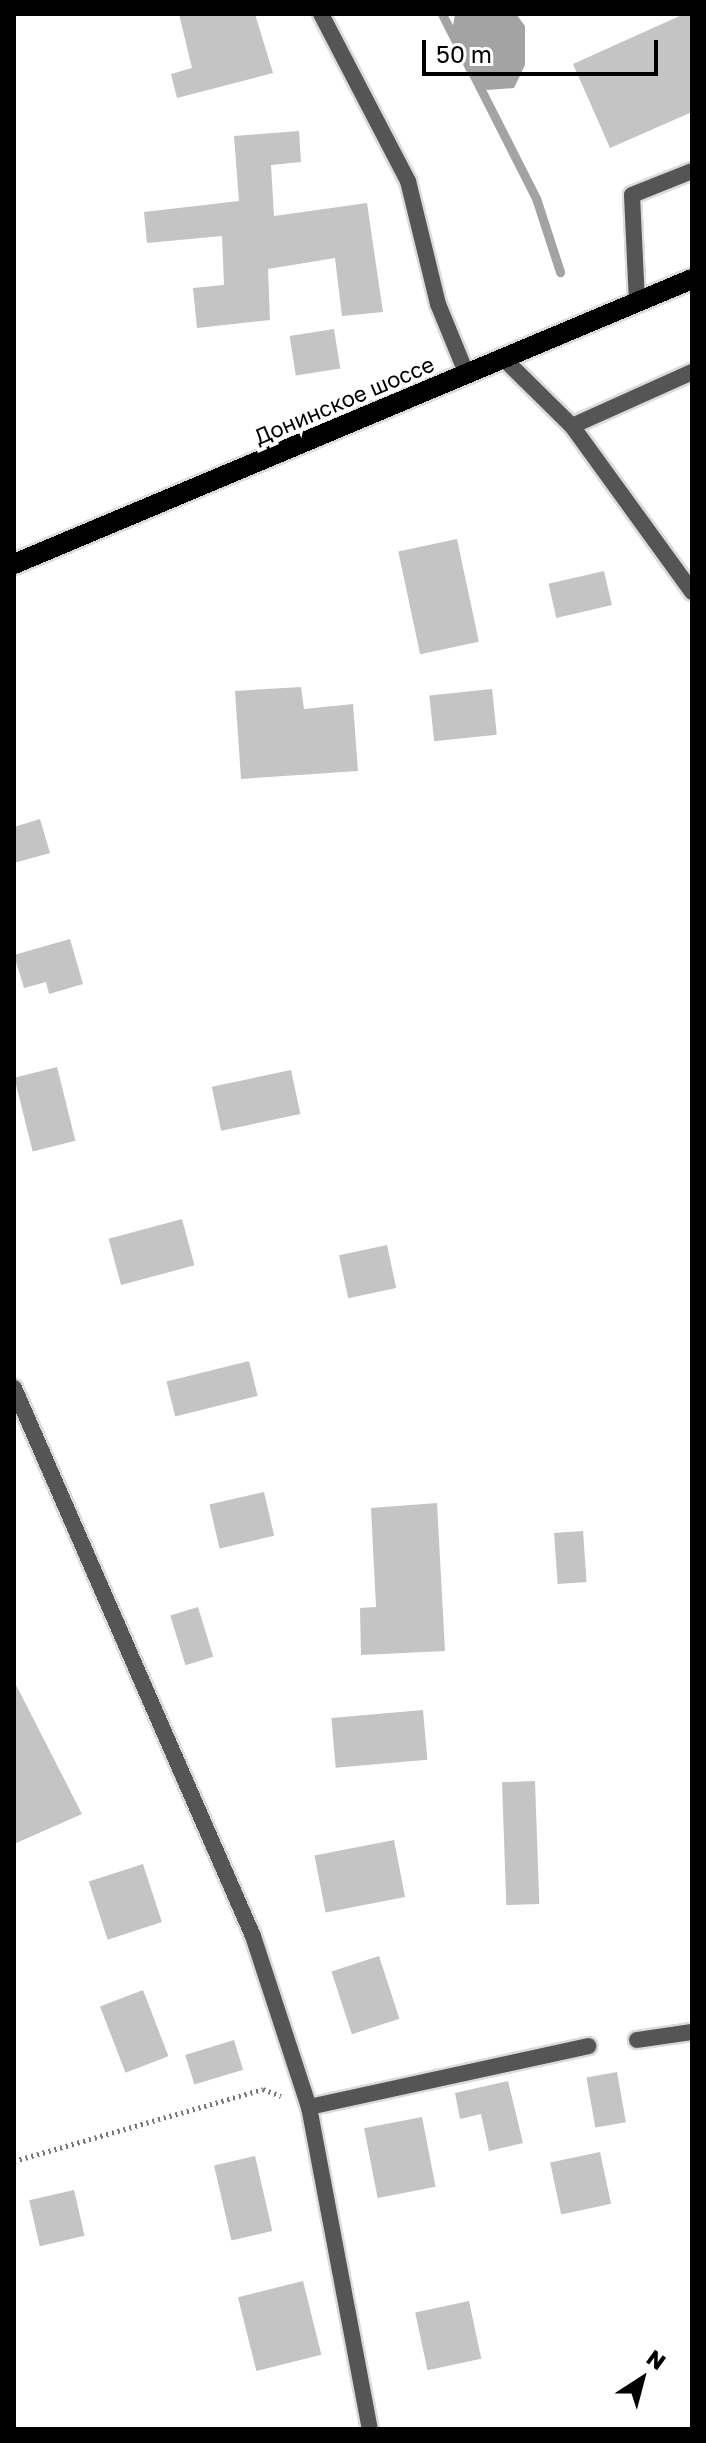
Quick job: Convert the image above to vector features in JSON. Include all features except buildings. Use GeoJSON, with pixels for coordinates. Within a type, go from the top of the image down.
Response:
{"type":"FeatureCollection","features":[{"type":"Feature","properties":{"kind":"main road","name":"Донинское шоссе"},"geometry":{"type":"LineString","coordinates":[[14,564],[692,279]]}},
{"type":"Feature","properties":{"kind":"street"},"geometry":{"type":"LineString","coordinates":[[321,14],[408,181],[438,304],[467,375]]}},
{"type":"Feature","properties":{"kind":"street"},"geometry":{"type":"LineString","coordinates":[[637,302],[632,195],[692,171]]}},
{"type":"Feature","properties":{"kind":"street"},"geometry":{"type":"LineString","coordinates":[[504,359],[572,426],[692,592]]}},
{"type":"Feature","properties":{"kind":"street"},"geometry":{"type":"LineString","coordinates":[[572,426],[692,372]]}},
{"type":"Feature","properties":{"kind":"street"},"geometry":{"type":"LineString","coordinates":[[14,1388],[253,1936],[309,2107],[370,2429]]}},
{"type":"Feature","properties":{"kind":"street"},"geometry":{"type":"LineString","coordinates":[[637,2040],[692,2032]]}},
{"type":"Feature","properties":{"kind":"street"},"geometry":{"type":"LineString","coordinates":[[309,2107],[588,2046]]}},
{"type":"Feature","properties":{"kind":"path"},"geometry":{"type":"LineString","coordinates":[[14,2161],[263,2089],[309,2107]]}},
{"type":"Feature","properties":{"kind":"shaded area"},"geometry":{"type":"Polygon","coordinates":[[[455,14],[516,14],[525,26],[525,65],[514,88],[487,90],[466,71],[451,37],[455,14]]]}},
{"type":"Feature","properties":{"kind":"waterway"},"geometry":{"type":"LineString","coordinates":[[442,14],[457,43]]}},
{"type":"Feature","properties":{"kind":"waterway"},"geometry":{"type":"LineString","coordinates":[[471,70],[536,198],[560,272]]}}]}
